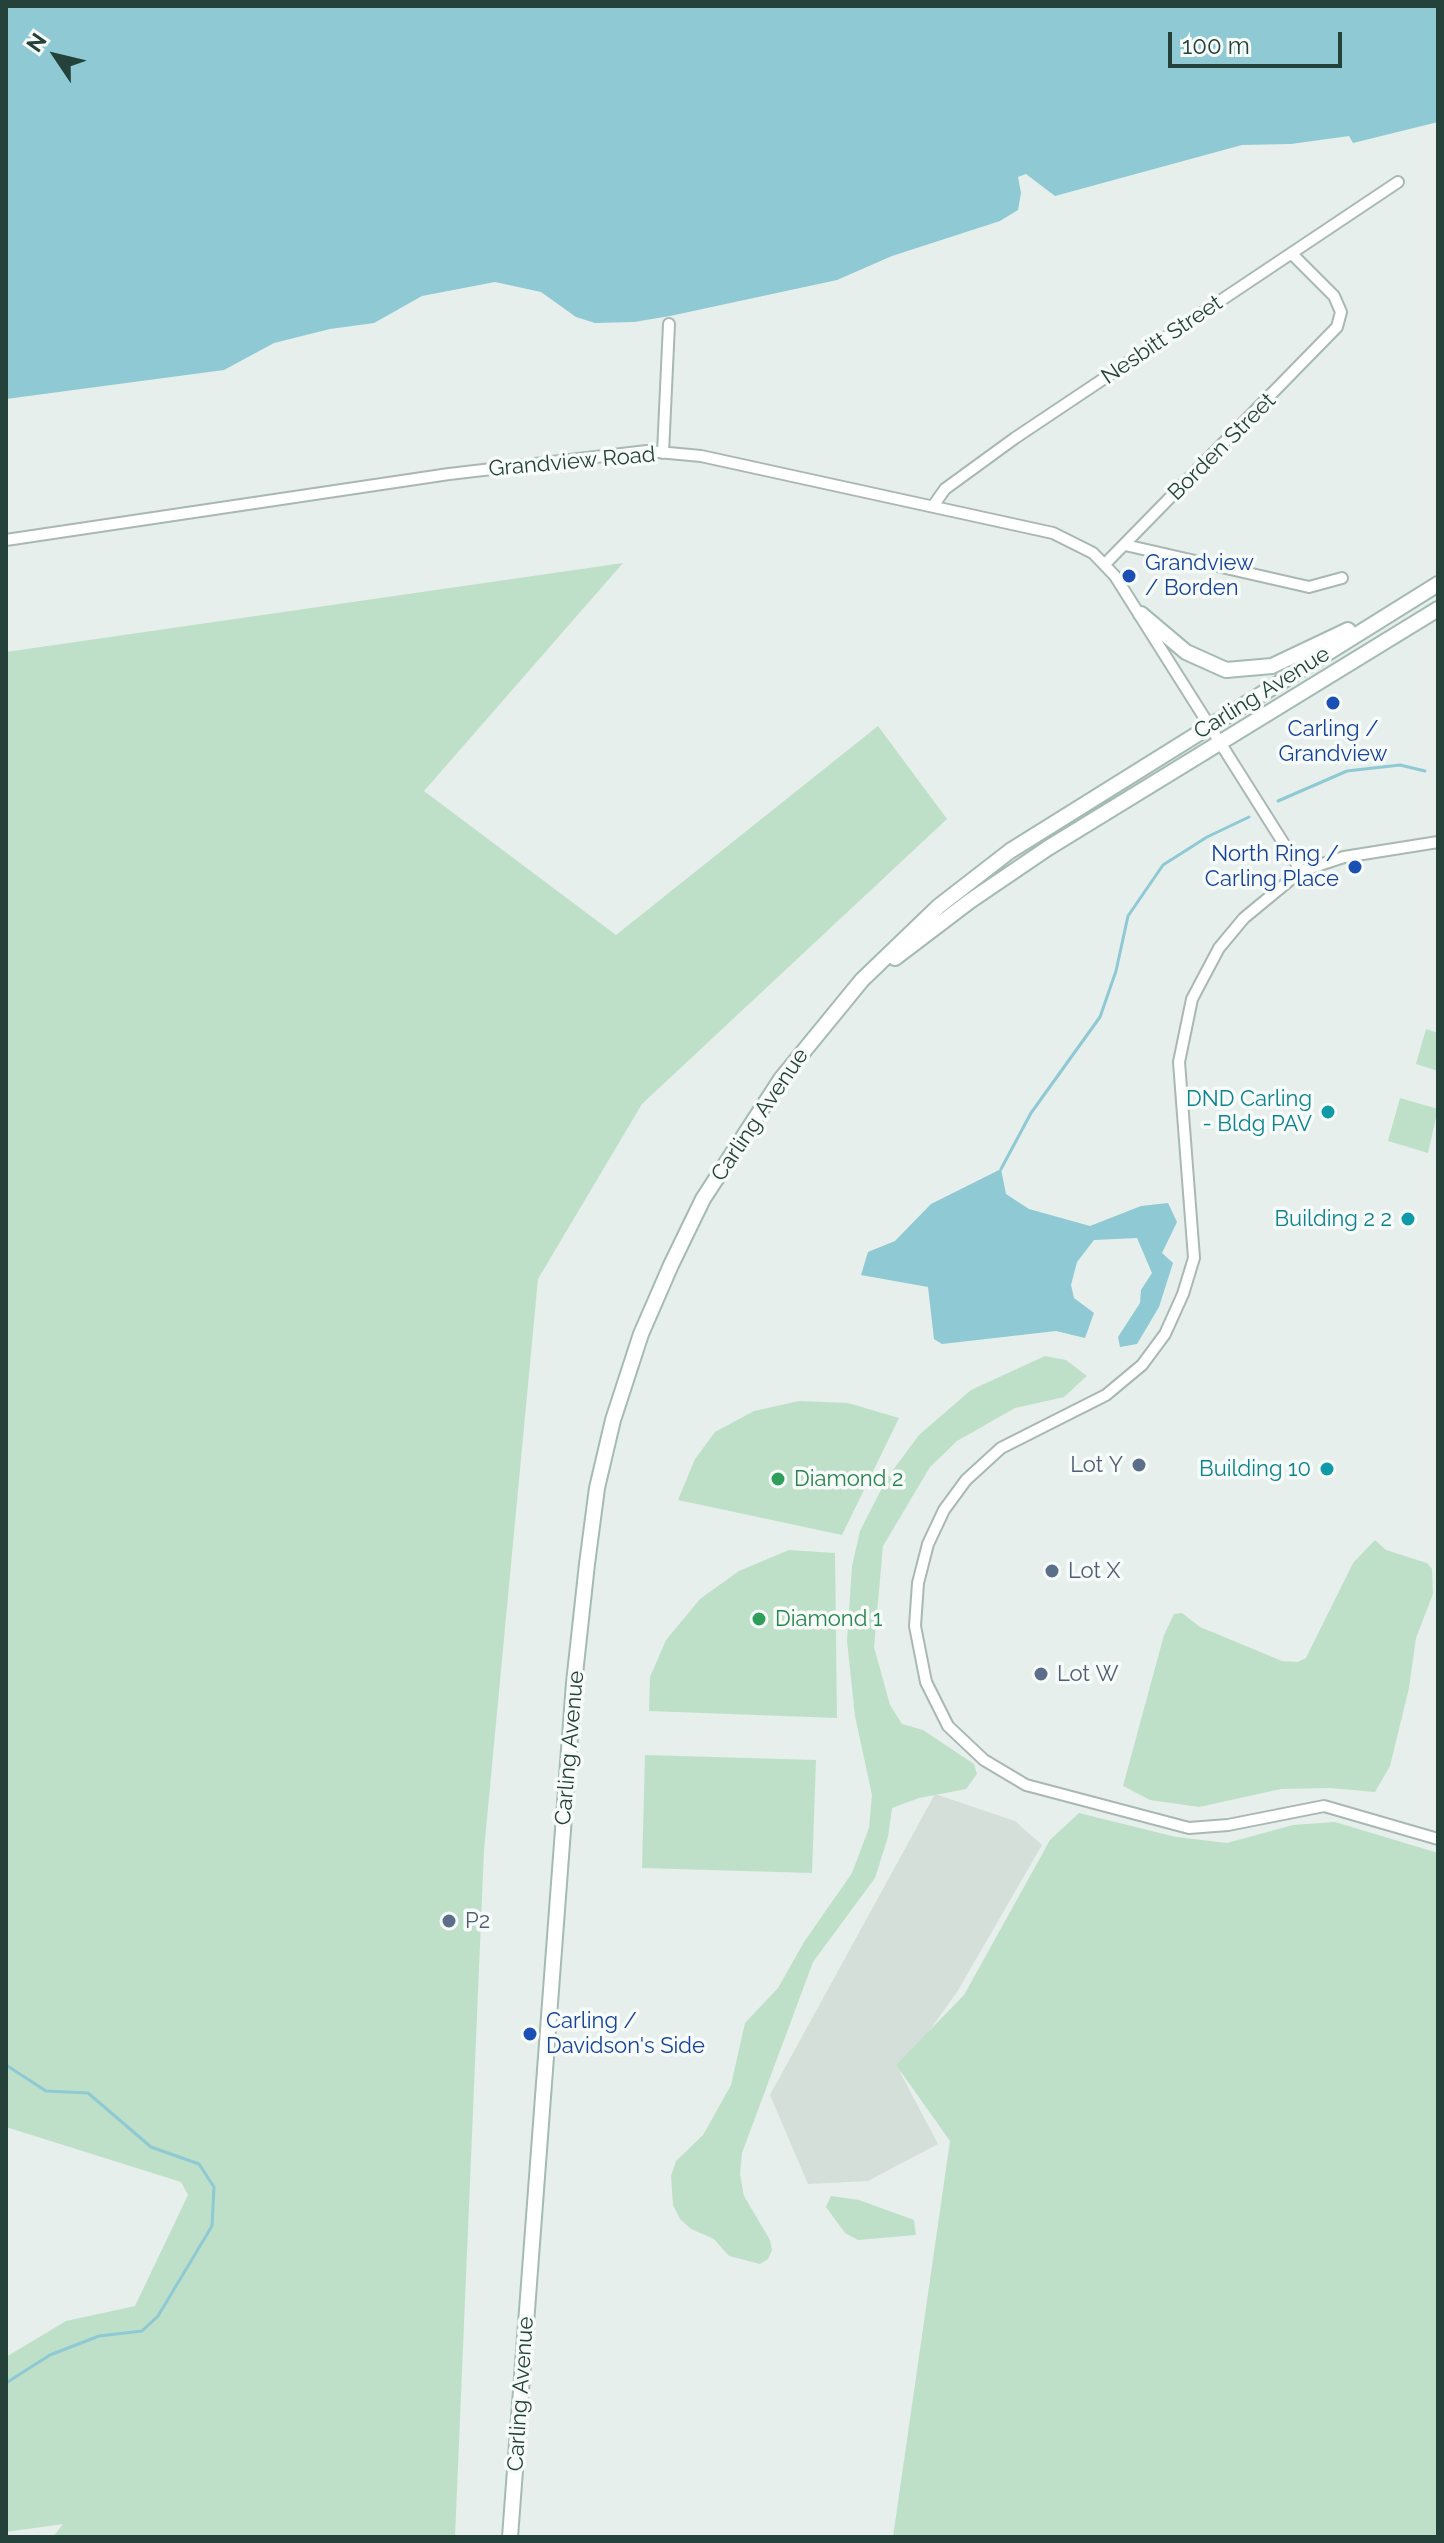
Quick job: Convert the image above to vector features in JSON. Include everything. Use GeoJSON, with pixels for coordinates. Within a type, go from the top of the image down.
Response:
{"type":"FeatureCollection","features":[{"type":"Feature","properties":{"kind":"main road","name":"Carling Avenue"},"geometry":{"type":"LineString","coordinates":[[510,2537],[573,1699],[597,1488],[613,1420],[641,1334],[703,1199],[762,1106],[830,1018],[905,937],[974,877],[1211,724],[1438,584]]}},
{"type":"Feature","properties":{"kind":"main road"},"geometry":{"type":"LineString","coordinates":[[1141,614],[1200,661],[1213,667],[1242,671],[1272,666],[1411,602]]}},
{"type":"Feature","properties":{"kind":"main road","name":"Carling Avenue"},"geometry":{"type":"LineString","coordinates":[[830,1018],[906,950],[982,892],[1438,609]]}},
{"type":"Feature","properties":{"kind":"street","name":"Nesbitt Street"},"geometry":{"type":"LineString","coordinates":[[933,506],[945,489],[1015,438],[1398,182]]}},
{"type":"Feature","properties":{"kind":"street","name":"Borden Street"},"geometry":{"type":"LineString","coordinates":[[1105,564],[1337,327],[1341,312],[1334,296],[1292,254]]}},
{"type":"Feature","properties":{"kind":"street"},"geometry":{"type":"LineString","coordinates":[[663,453],[669,324]]}},
{"type":"Feature","properties":{"kind":"street","name":"Grandview Road"},"geometry":{"type":"LineString","coordinates":[[6,540],[449,474],[594,456],[663,453],[701,456],[1053,533],[1080,545],[1105,564],[1141,614],[1301,871]]}},
{"type":"Feature","properties":{"kind":"street"},"geometry":{"type":"LineString","coordinates":[[1125,545],[1309,587],[1342,578]]}},
{"type":"Feature","properties":{"kind":"street"},"geometry":{"type":"LineString","coordinates":[[1438,842],[1344,857],[1301,871],[1230,933],[1201,979],[1185,1022],[1179,1077],[1194,1258],[1165,1334],[1142,1365],[1106,1395],[1001,1448],[966,1480],[940,1518],[921,1564],[915,1605],[917,1645],[926,1682],[948,1726],[984,1760],[1026,1785],[1189,1828],[1228,1825],[1324,1806],[1438,1839]]}},
{"type":"Feature","properties":{"kind":"shaded area"},"geometry":{"type":"Polygon","coordinates":[[[935,1794],[1015,1821],[1042,1845],[957,1992],[900,2072],[938,2144],[868,2181],[808,2184],[770,2095],[935,1794]]]}},
{"type":"Feature","properties":{"kind":"green space"},"geometry":{"type":"Polygon","coordinates":[[[623,563],[424,791],[616,935],[878,726],[947,819],[642,1104],[538,1279],[484,1850],[455,2537],[53,2537],[63,2524],[6,2532],[6,2357],[66,2321],[135,2306],[188,2195],[181,2182],[6,2127],[6,652],[623,563]]]}},
{"type":"Feature","properties":{"kind":"green space"},"geometry":{"type":"Polygon","coordinates":[[[1426,1029],[1438,1033],[1438,1071],[1416,1064],[1426,1029]]]}},
{"type":"Feature","properties":{"kind":"green space"},"geometry":{"type":"Polygon","coordinates":[[[1400,1098],[1438,1109],[1428,1153],[1388,1141],[1400,1098]]]}},
{"type":"Feature","properties":{"kind":"green space"},"geometry":{"type":"Polygon","coordinates":[[[1045,1356],[1066,1360],[1087,1376],[1064,1397],[1015,1408],[957,1441],[930,1467],[883,1546],[874,1647],[890,1705],[902,1724],[923,1730],[974,1764],[977,1774],[966,1789],[919,1798],[892,1808],[888,1837],[875,1878],[813,1962],[742,2153],[740,2174],[744,2196],[770,2240],[772,2250],[768,2259],[760,2264],[729,2256],[714,2239],[691,2229],[680,2219],[673,2205],[671,2176],[676,2161],[703,2135],[731,2085],[745,2023],[778,1988],[804,1942],[852,1873],[869,1828],[872,1795],[855,1716],[847,1641],[852,1566],[860,1531],[887,1478],[919,1435],[971,1390],[1045,1356]]]}},
{"type":"Feature","properties":{"kind":"green space","name":"Diamond 2"},"geometry":{"type":"Polygon","coordinates":[[[799,1401],[848,1403],[899,1418],[842,1535],[678,1500],[695,1459],[715,1432],[754,1411],[799,1401]]]}},
{"type":"Feature","properties":{"kind":"green space"},"geometry":{"type":"Polygon","coordinates":[[[1375,1540],[1386,1550],[1427,1563],[1432,1569],[1433,1594],[1416,1638],[1409,1688],[1390,1766],[1375,1792],[1330,1788],[1281,1789],[1199,1807],[1150,1800],[1123,1786],[1164,1635],[1174,1614],[1182,1613],[1200,1627],[1282,1661],[1298,1662],[1306,1658],[1353,1563],[1375,1540]]]}},
{"type":"Feature","properties":{"kind":"green space","name":"Diamond 1"},"geometry":{"type":"Polygon","coordinates":[[[789,1550],[835,1553],[837,1718],[649,1711],[650,1677],[666,1640],[700,1599],[739,1571],[789,1550]]]}},
{"type":"Feature","properties":{"kind":"green space"},"geometry":{"type":"Polygon","coordinates":[[[645,1755],[816,1760],[812,1873],[642,1868],[645,1755]]]}},
{"type":"Feature","properties":{"kind":"green space"},"geometry":{"type":"Polygon","coordinates":[[[1079,1813],[1176,1837],[1227,1843],[1293,1825],[1335,1822],[1438,1853],[1438,2537],[893,2537],[950,2141],[896,2065],[964,1995],[1050,1840],[1079,1813]]]}},
{"type":"Feature","properties":{"kind":"green space"},"geometry":{"type":"Polygon","coordinates":[[[831,2196],[859,2200],[914,2220],[916,2235],[858,2240],[845,2233],[826,2207],[831,2196]]]}},
{"type":"Feature","properties":{"kind":"water"},"geometry":{"type":"Polygon","coordinates":[[[6,6],[1438,6],[1438,122],[1353,143],[1349,136],[1291,144],[1242,145],[1055,196],[1026,174],[1018,177],[1021,193],[1018,210],[1000,221],[892,256],[837,280],[670,316],[634,322],[595,323],[576,317],[541,292],[495,282],[422,296],[374,323],[330,329],[274,343],[224,370],[6,399],[6,6]]]}},
{"type":"Feature","properties":{"kind":"water"},"geometry":{"type":"Polygon","coordinates":[[[1001,1169],[1006,1194],[1029,1209],[1090,1226],[1141,1206],[1168,1203],[1177,1222],[1162,1253],[1173,1263],[1159,1307],[1137,1344],[1120,1347],[1118,1337],[1140,1303],[1141,1290],[1152,1273],[1137,1238],[1094,1240],[1077,1262],[1071,1285],[1074,1298],[1094,1313],[1085,1338],[1056,1331],[942,1344],[934,1339],[928,1287],[861,1275],[868,1252],[895,1241],[931,1204],[1001,1169]]]}},
{"type":"Feature","properties":{"kind":"waterway"},"geometry":{"type":"LineString","coordinates":[[1278,801],[1347,771],[1400,765],[1425,771]]}},
{"type":"Feature","properties":{"kind":"waterway"},"geometry":{"type":"LineString","coordinates":[[1001,1169],[1031,1113],[1100,1017],[1116,971],[1128,916],[1163,865],[1207,837],[1249,817]]}},
{"type":"Feature","properties":{"kind":"waterway"},"geometry":{"type":"LineString","coordinates":[[6,2065],[46,2091],[88,2093],[151,2147],[199,2164],[214,2187],[212,2226],[158,2316],[142,2331],[99,2336],[50,2355],[6,2383]]}},
{"type":"Feature","properties":{"kind":"place","name":"Grandview / Borden"},"geometry":{"type":"Point","coordinates":[1129,576]}},
{"type":"Feature","properties":{"kind":"place","name":"Carling / Grandview"},"geometry":{"type":"Point","coordinates":[1333,703]}},
{"type":"Feature","properties":{"kind":"place","name":"North Ring / Carling Place"},"geometry":{"type":"Point","coordinates":[1355,867]}},
{"type":"Feature","properties":{"kind":"place","name":"DND Carling - Bldg PAV"},"geometry":{"type":"Point","coordinates":[1328,1112]}},
{"type":"Feature","properties":{"kind":"place","name":"Building 2 2"},"geometry":{"type":"Point","coordinates":[1408,1219]}},
{"type":"Feature","properties":{"kind":"place","name":"Lot Y"},"geometry":{"type":"Point","coordinates":[1139,1465]}},
{"type":"Feature","properties":{"kind":"place","name":"Building 10"},"geometry":{"type":"Point","coordinates":[1327,1469]}},
{"type":"Feature","properties":{"kind":"place","name":"Diamond 2"},"geometry":{"type":"Point","coordinates":[778,1479]}},
{"type":"Feature","properties":{"kind":"place","name":"Lot X"},"geometry":{"type":"Point","coordinates":[1052,1571]}},
{"type":"Feature","properties":{"kind":"place","name":"Diamond 1"},"geometry":{"type":"Point","coordinates":[759,1619]}},
{"type":"Feature","properties":{"kind":"place","name":"Lot W"},"geometry":{"type":"Point","coordinates":[1041,1674]}},
{"type":"Feature","properties":{"kind":"place","name":"P2"},"geometry":{"type":"Point","coordinates":[449,1921]}},
{"type":"Feature","properties":{"kind":"place","name":"Carling / Davidson's Side"},"geometry":{"type":"Point","coordinates":[530,2034]}}]}
